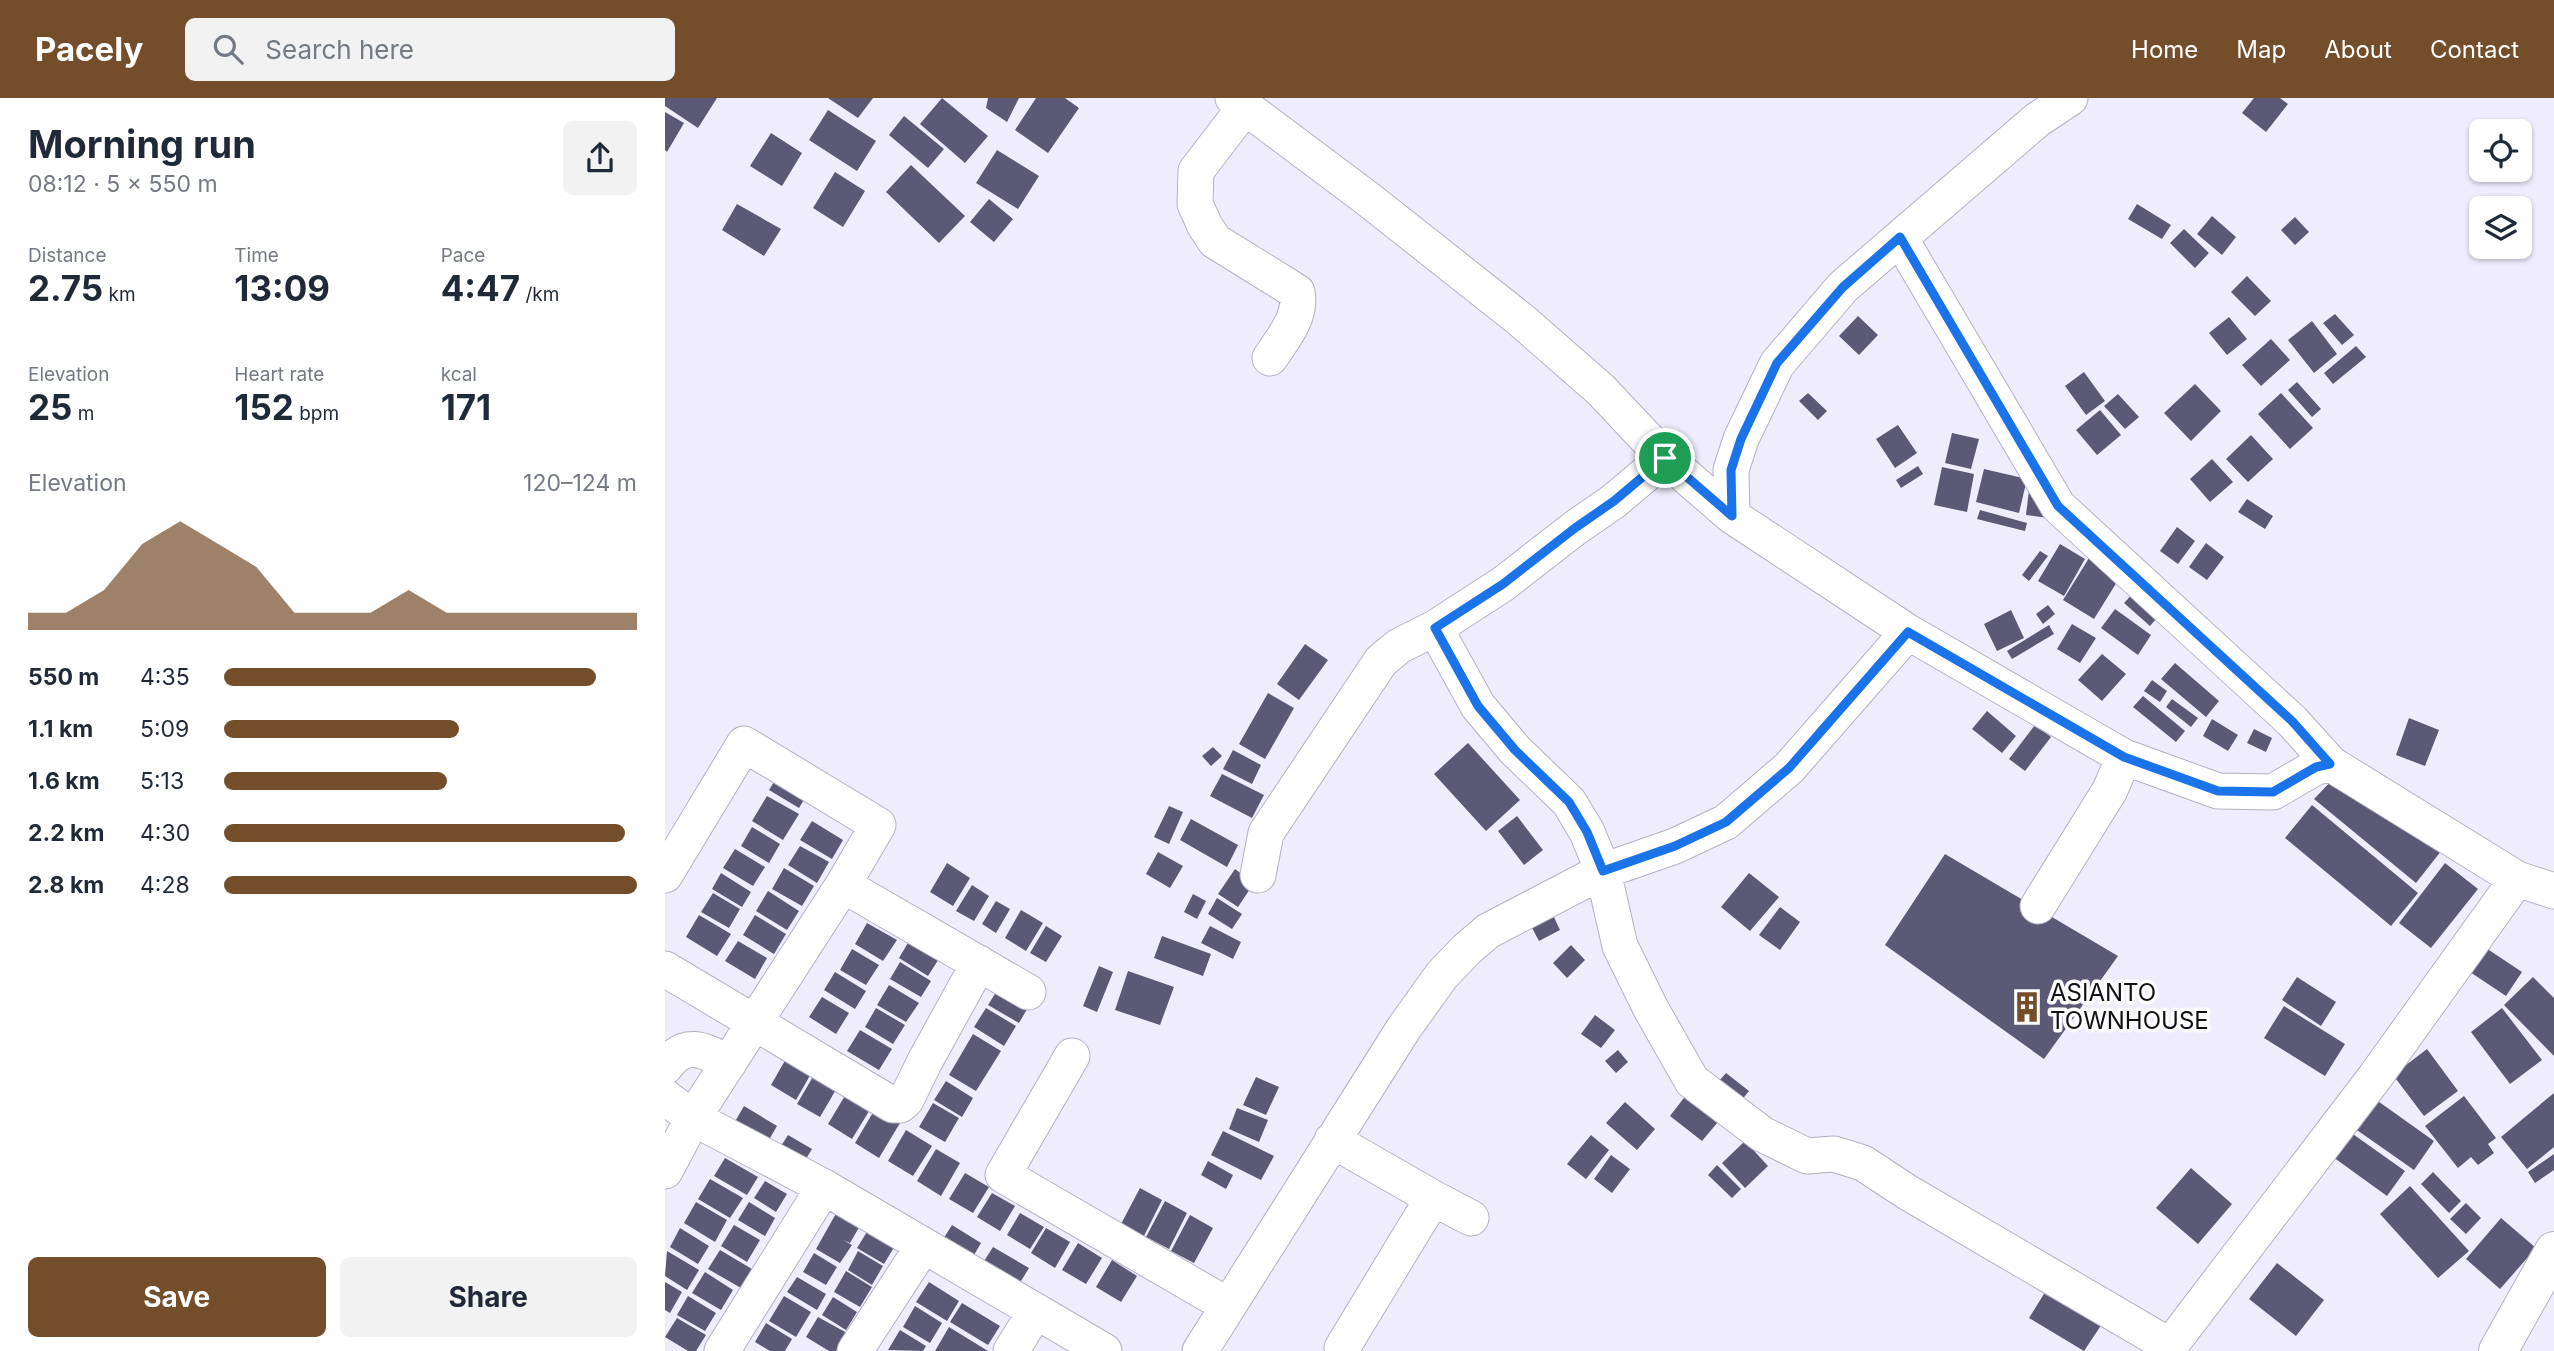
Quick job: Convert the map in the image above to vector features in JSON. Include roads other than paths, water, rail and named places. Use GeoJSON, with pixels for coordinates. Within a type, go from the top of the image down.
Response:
{"type":"FeatureCollection","features":[{"type":"Feature","properties":{"kind":"street"},"geometry":{"type":"LineString","coordinates":[[1732,516],[1731,470],[1741,439],[1777,363],[1843,287],[2037,120],[2070,98]]}},
{"type":"Feature","properties":{"kind":"street"},"geometry":{"type":"LineString","coordinates":[[1270,358],[1294,321],[1299,304],[1297,292],[1215,241],[1195,204],[1196,171],[1239,102],[1368,199],[1521,320],[1601,390],[1665,458],[1732,516],[1908,632],[2124,757],[2218,791],[2273,792],[2316,767],[2330,764]]}},
{"type":"Feature","properties":{"kind":"street"},"geometry":{"type":"LineString","coordinates":[[1900,237],[2058,506],[2292,721],[2330,764],[2517,879],[2554,891]]}},
{"type":"Feature","properties":{"kind":"street"},"geometry":{"type":"LineString","coordinates":[[1258,875],[1266,834],[1381,661],[1399,646],[1435,628],[1503,584],[1614,501],[1665,458]]}},
{"type":"Feature","properties":{"kind":"street"},"geometry":{"type":"LineString","coordinates":[[1435,628],[1478,706],[1515,750],[1569,802],[1587,832],[1603,871],[1620,946],[1651,1009],[1692,1081],[1762,1134],[1807,1156],[1834,1154],[1863,1163],[2168,1349],[2375,1077],[2517,879]]}},
{"type":"Feature","properties":{"kind":"street"},"geometry":{"type":"LineString","coordinates":[[1072,1056],[1003,1175],[1219,1335],[1332,1140],[1434,986],[1467,949],[1488,931],[1603,871],[1675,846],[1726,822],[1789,768],[1908,632]]}},
{"type":"Feature","properties":{"kind":"street"},"geometry":{"type":"LineString","coordinates":[[665,875],[744,744],[878,825],[843,885],[729,1063],[674,1108],[665,1171]]}},
{"type":"Feature","properties":{"kind":"street"},"geometry":{"type":"LineString","coordinates":[[2038,906],[2110,790],[2124,757]]}},
{"type":"Feature","properties":{"kind":"street"},"geometry":{"type":"LineString","coordinates":[[843,885],[1028,992]]}},
{"type":"Feature","properties":{"kind":"street"},"geometry":{"type":"LineString","coordinates":[[665,969],[884,1102],[900,1105],[906,1100],[979,963]]}},
{"type":"Feature","properties":{"kind":"street"},"geometry":{"type":"LineString","coordinates":[[665,1067],[680,1052],[691,1049],[705,1050],[729,1063]]}},
{"type":"Feature","properties":{"kind":"street"},"geometry":{"type":"LineString","coordinates":[[674,1108],[824,1187],[1104,1351]]}},
{"type":"Feature","properties":{"kind":"street"},"geometry":{"type":"LineString","coordinates":[[1332,1140],[1471,1219]]}},
{"type":"Feature","properties":{"kind":"street"},"geometry":{"type":"LineString","coordinates":[[722,1351],[824,1187]]}},
{"type":"Feature","properties":{"kind":"street"},"geometry":{"type":"LineString","coordinates":[[1342,1348],[1433,1198]]}},
{"type":"Feature","properties":{"kind":"street"},"geometry":{"type":"LineString","coordinates":[[855,1351],[923,1246]]}},
{"type":"Feature","properties":{"kind":"street"},"geometry":{"type":"LineString","coordinates":[[2503,1349],[2554,1251]]}},
{"type":"Feature","properties":{"kind":"street"},"geometry":{"type":"LineString","coordinates":[[1011,1351],[1036,1311]]}},
{"type":"Feature","properties":{"kind":"place","name":"ASIANTO TOWNHOUSE"},"geometry":{"type":"Point","coordinates":[2027,1007]}}]}
